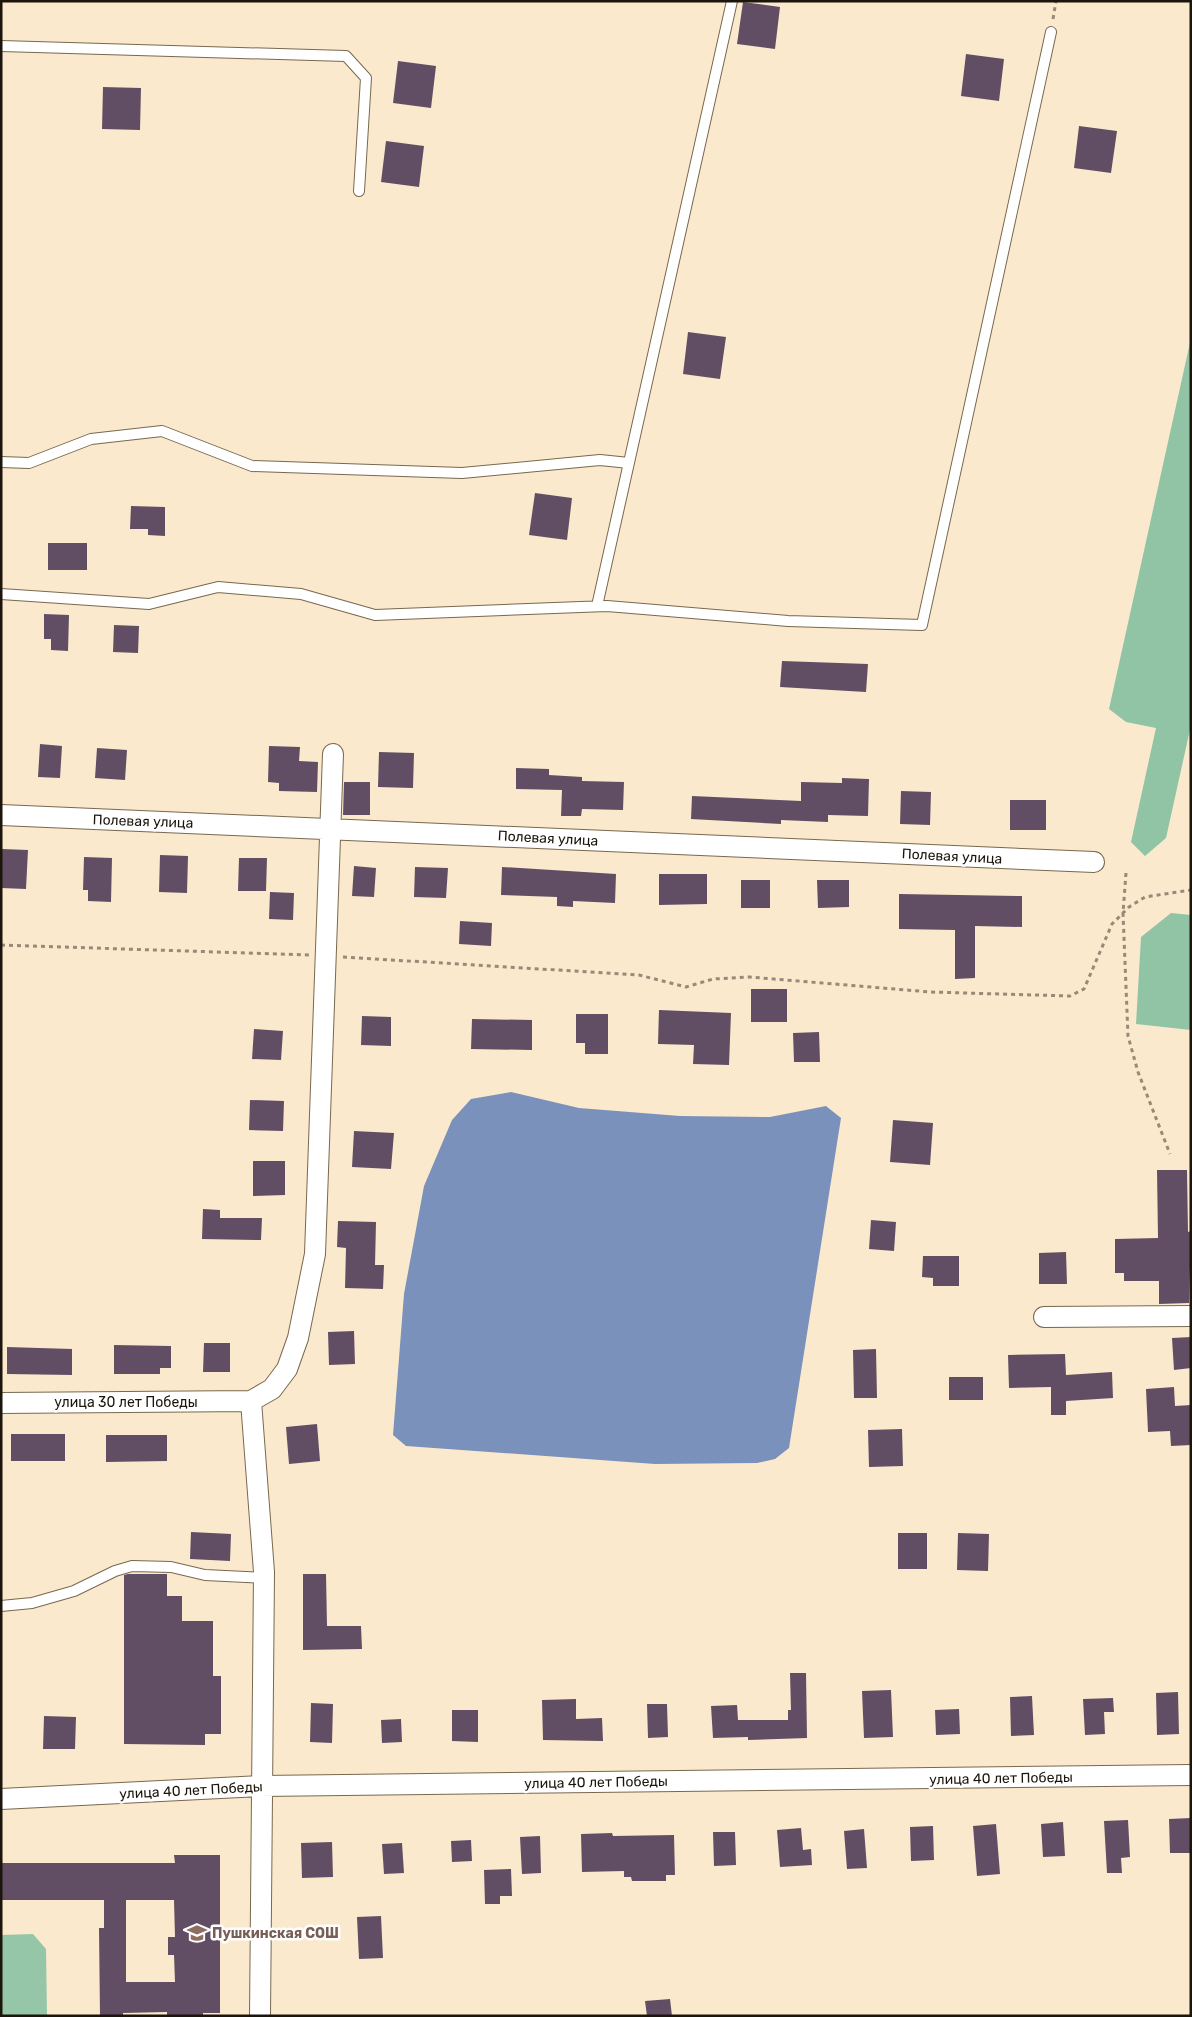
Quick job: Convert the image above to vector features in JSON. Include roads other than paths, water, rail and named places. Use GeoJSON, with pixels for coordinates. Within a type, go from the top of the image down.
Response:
{"type":"FeatureCollection","features":[{"type":"Feature","properties":{"kind":"street"},"geometry":{"type":"LineString","coordinates":[[260,2016],[264,1578],[252,1401],[272,1389],[287,1369],[298,1338],[315,1254],[333,754]]}},
{"type":"Feature","properties":{"kind":"street","name":"Полевая улица"},"geometry":{"type":"LineString","coordinates":[[1,815],[1094,862]]}},
{"type":"Feature","properties":{"kind":"street"},"geometry":{"type":"LineString","coordinates":[[1044,1317],[1191,1316]]}},
{"type":"Feature","properties":{"kind":"street","name":"улица 30 лет Победы"},"geometry":{"type":"LineString","coordinates":[[1,1403],[252,1401]]}},
{"type":"Feature","properties":{"kind":"street","name":"улица 40 лет Победы"},"geometry":{"type":"LineString","coordinates":[[1,1799],[261,1786],[1191,1775]]}},
{"type":"Feature","properties":{"kind":"lane"},"geometry":{"type":"LineString","coordinates":[[597,606],[732,1]]}},
{"type":"Feature","properties":{"kind":"lane"},"geometry":{"type":"LineString","coordinates":[[1,594],[149,604],[218,587],[301,594],[375,615],[597,606],[788,621],[922,625],[1051,32]]}},
{"type":"Feature","properties":{"kind":"lane"},"geometry":{"type":"LineString","coordinates":[[1,46],[346,56],[366,78],[359,191]]}},
{"type":"Feature","properties":{"kind":"lane"},"geometry":{"type":"LineString","coordinates":[[1,462],[29,463],[91,439],[162,431],[252,466],[462,473],[600,460],[629,462]]}},
{"type":"Feature","properties":{"kind":"lane"},"geometry":{"type":"LineString","coordinates":[[1,1606],[32,1603],[74,1591],[115,1571],[132,1566],[171,1567],[205,1575],[264,1578]]}},
{"type":"Feature","properties":{"kind":"water"},"geometry":{"type":"Polygon","coordinates":[[[511,1092],[579,1108],[680,1116],[770,1117],[826,1106],[841,1118],[789,1448],[775,1459],[757,1463],[655,1464],[406,1446],[393,1435],[404,1294],[424,1186],[452,1120],[471,1099],[511,1092]]]}},
{"type":"Feature","properties":{"kind":"place","name":"Пушкинская СОШ"},"geometry":{"type":"Point","coordinates":[197,1933]}}]}
